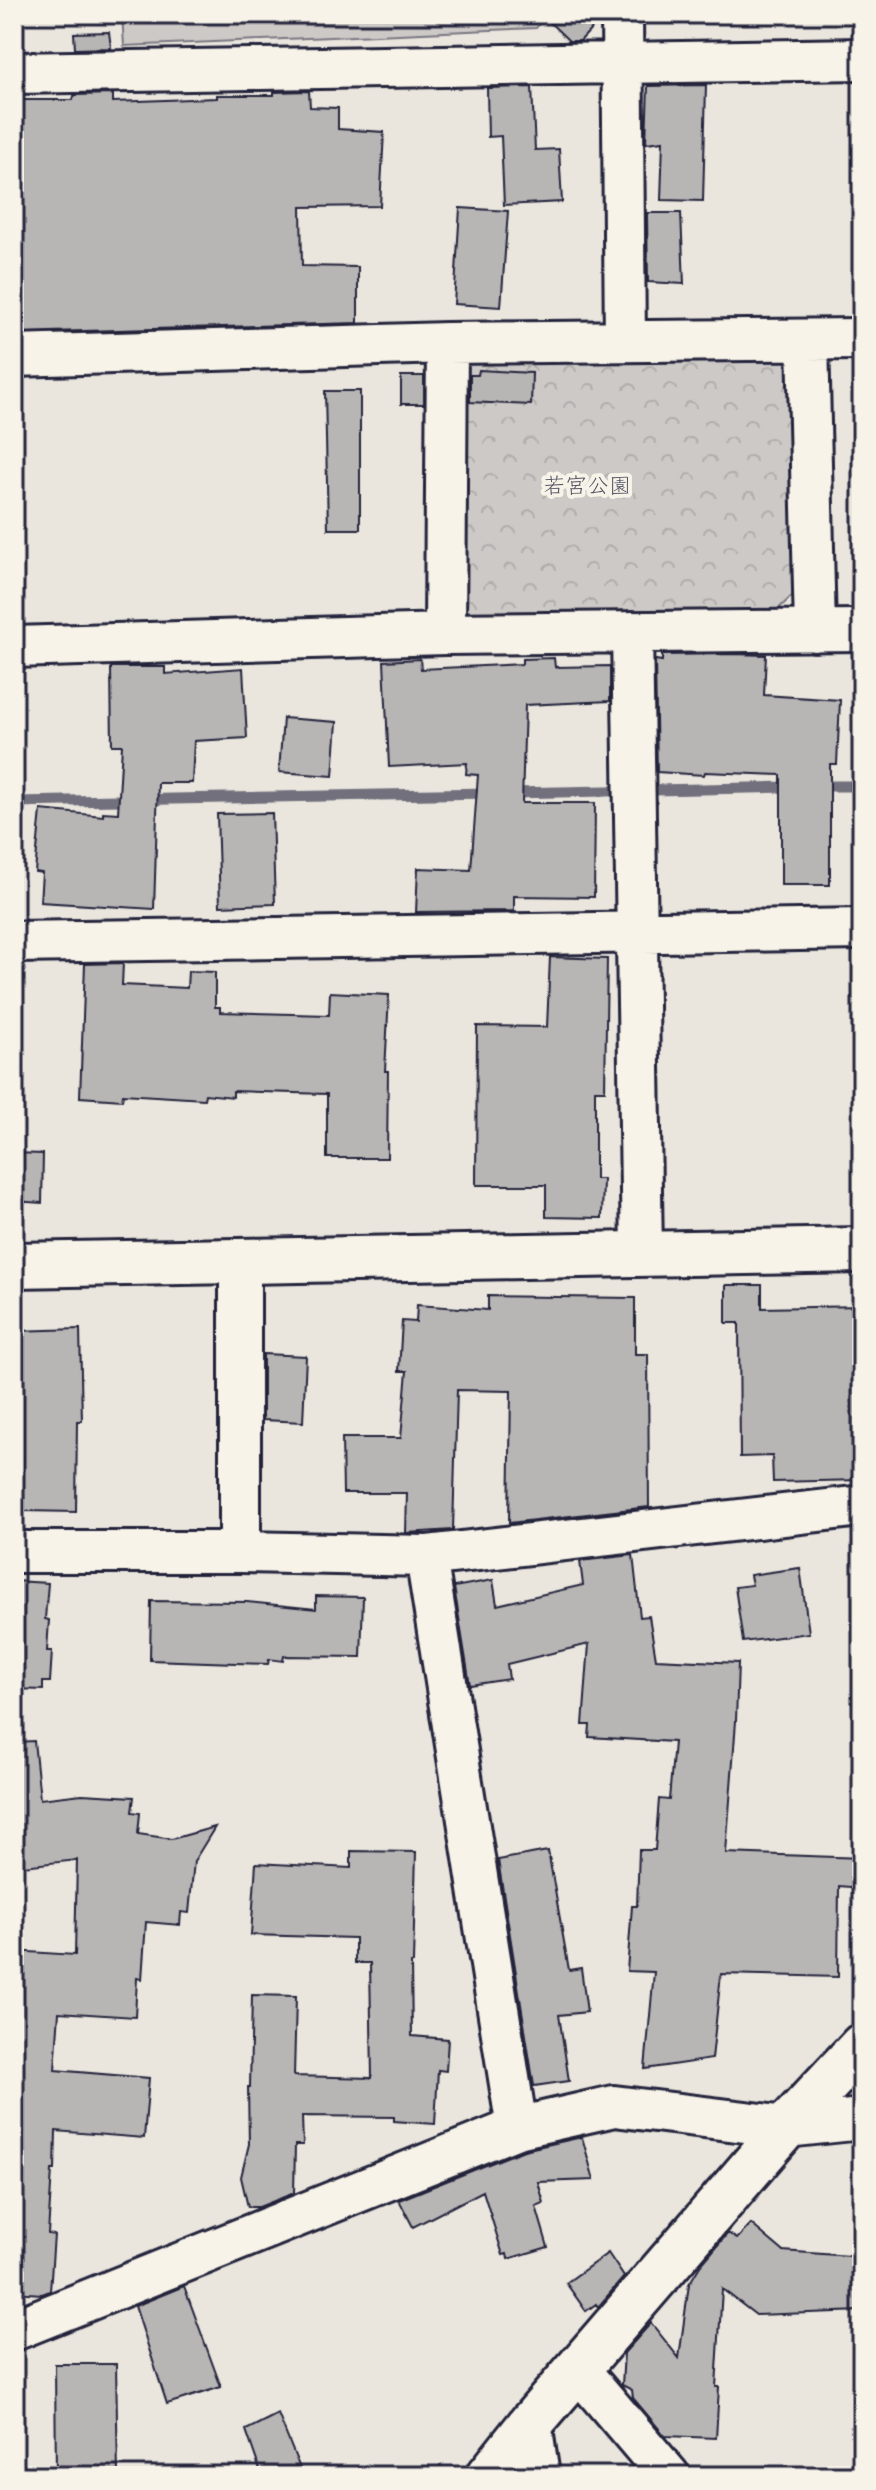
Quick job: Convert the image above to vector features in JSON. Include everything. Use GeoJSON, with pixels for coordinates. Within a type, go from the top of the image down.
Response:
{"type":"FeatureCollection","features":[{"type":"Feature","properties":{"kind":"street"},"geometry":{"type":"LineString","coordinates":[[622,14],[625,341]]}},
{"type":"Feature","properties":{"kind":"street"},"geometry":{"type":"LineString","coordinates":[[14,73],[862,59]]}},
{"type":"Feature","properties":{"kind":"street"},"geometry":{"type":"LineString","coordinates":[[14,356],[447,343],[862,339]]}},
{"type":"Feature","properties":{"kind":"street"},"geometry":{"type":"LineString","coordinates":[[808,340],[815,631]]}},
{"type":"Feature","properties":{"kind":"street"},"geometry":{"type":"LineString","coordinates":[[445,634],[447,343]]}},
{"type":"Feature","properties":{"kind":"street"},"geometry":{"type":"LineString","coordinates":[[14,647],[445,634],[862,630]]}},
{"type":"Feature","properties":{"kind":"street"},"geometry":{"type":"LineString","coordinates":[[632,632],[642,1252]]}},
{"type":"Feature","properties":{"kind":"street"},"geometry":{"type":"LineString","coordinates":[[14,942],[862,929]]}},
{"type":"Feature","properties":{"kind":"street"},"geometry":{"type":"LineString","coordinates":[[14,1265],[862,1250]]}},
{"type":"Feature","properties":{"kind":"street"},"geometry":{"type":"LineString","coordinates":[[240,1260],[240,1552]]}},
{"type":"Feature","properties":{"kind":"street"},"geometry":{"type":"LineString","coordinates":[[14,1552],[426,1556],[862,1506]]}},
{"type":"Feature","properties":{"kind":"street"},"geometry":{"type":"LineString","coordinates":[[426,1556],[517,2128]]}},
{"type":"Feature","properties":{"kind":"street"},"geometry":{"type":"LineString","coordinates":[[489,2476],[786,2127],[862,2046]]}},
{"type":"Feature","properties":{"kind":"street"},"geometry":{"type":"LineString","coordinates":[[14,2330],[517,2128],[614,2106],[786,2127],[862,2119]]}},
{"type":"Feature","properties":{"kind":"street"},"geometry":{"type":"LineString","coordinates":[[578,2369],[669,2476]]}},
{"type":"Feature","properties":{"kind":"street"},"geometry":{"type":"LineString","coordinates":[[531,2423],[539,2476]]}},
{"type":"Feature","properties":{"kind":"green space"},"geometry":{"type":"Polygon","coordinates":[[[122,14],[547,14],[536,28],[124,46],[122,14]]]}},
{"type":"Feature","properties":{"kind":"green space","name":"若宮公園"},"geometry":{"type":"Polygon","coordinates":[[[452,350],[777,351],[793,372],[794,594],[771,616],[451,626],[452,350]]]}},
{"type":"Feature","properties":{"kind":"building"},"geometry":{"type":"Polygon","coordinates":[[[541,14],[599,14],[599,21],[580,41],[569,41],[541,14]]]}},
{"type":"Feature","properties":{"kind":"building"},"geometry":{"type":"Polygon","coordinates":[[[109,32],[111,48],[75,49],[74,33],[109,32]]]}},
{"type":"Feature","properties":{"kind":"building"},"geometry":{"type":"Polygon","coordinates":[[[706,85],[703,201],[661,200],[663,141],[646,143],[648,86],[706,85]]]}},
{"type":"Feature","properties":{"kind":"building"},"geometry":{"type":"Polygon","coordinates":[[[532,87],[535,150],[559,149],[562,202],[504,205],[501,136],[488,137],[487,88],[532,87]]]}},
{"type":"Feature","properties":{"kind":"building"},"geometry":{"type":"Polygon","coordinates":[[[309,91],[310,107],[338,108],[338,129],[384,132],[380,206],[301,207],[302,266],[358,267],[358,323],[14,333],[14,100],[73,100],[77,95],[113,94],[113,102],[309,91]]]}},
{"type":"Feature","properties":{"kind":"building"},"geometry":{"type":"Polygon","coordinates":[[[460,208],[508,211],[501,307],[454,304],[460,208]]]}},
{"type":"Feature","properties":{"kind":"building"},"geometry":{"type":"Polygon","coordinates":[[[647,213],[681,213],[684,284],[648,282],[647,213]]]}},
{"type":"Feature","properties":{"kind":"building"},"geometry":{"type":"Polygon","coordinates":[[[479,370],[532,373],[531,405],[470,402],[470,375],[478,375],[479,370]]]}},
{"type":"Feature","properties":{"kind":"building"},"geometry":{"type":"Polygon","coordinates":[[[401,376],[424,376],[424,404],[401,404],[401,376]]]}},
{"type":"Feature","properties":{"kind":"building"},"geometry":{"type":"Polygon","coordinates":[[[325,391],[360,391],[360,529],[328,529],[325,391]]]}},
{"type":"Feature","properties":{"kind":"building"},"geometry":{"type":"Polygon","coordinates":[[[662,655],[766,655],[764,695],[840,700],[837,764],[830,764],[830,885],[781,885],[781,775],[657,772],[655,660],[662,661],[662,655]]]}},
{"type":"Feature","properties":{"kind":"building"},"geometry":{"type":"Polygon","coordinates":[[[554,658],[555,667],[610,666],[610,701],[525,705],[522,803],[595,803],[594,897],[514,896],[514,911],[416,912],[418,868],[471,870],[478,775],[466,774],[467,763],[389,767],[384,661],[420,659],[421,669],[522,664],[522,659],[554,658]]]}},
{"type":"Feature","properties":{"kind":"building"},"geometry":{"type":"Polygon","coordinates":[[[111,667],[165,667],[165,674],[243,668],[247,738],[194,741],[192,783],[158,783],[154,909],[40,902],[42,873],[35,872],[41,810],[103,816],[103,812],[118,813],[122,745],[112,745],[111,667]]]}},
{"type":"Feature","properties":{"kind":"building"},"geometry":{"type":"Polygon","coordinates":[[[283,718],[337,722],[333,776],[279,772],[283,718]]]}},
{"type":"Feature","properties":{"kind":"building"},"geometry":{"type":"Polygon","coordinates":[[[272,813],[275,904],[220,906],[217,814],[272,813]]]}},
{"type":"Feature","properties":{"kind":"building"},"geometry":{"type":"Polygon","coordinates":[[[550,957],[607,959],[605,1090],[595,1090],[595,1179],[603,1179],[602,1218],[546,1217],[546,1185],[476,1185],[477,1026],[547,1027],[550,957]]]}},
{"type":"Feature","properties":{"kind":"building"},"geometry":{"type":"Polygon","coordinates":[[[123,963],[122,985],[187,988],[188,971],[215,972],[215,1007],[220,1007],[220,1012],[329,1015],[330,992],[389,995],[385,1071],[388,1071],[387,1158],[327,1158],[327,1094],[233,1091],[233,1097],[205,1094],[204,1099],[123,1094],[122,1100],[80,1097],[85,964],[123,963]]]}},
{"type":"Feature","properties":{"kind":"building"},"geometry":{"type":"Polygon","coordinates":[[[14,1153],[43,1154],[42,1203],[14,1201],[14,1153]]]}},
{"type":"Feature","properties":{"kind":"building"},"geometry":{"type":"Polygon","coordinates":[[[726,1285],[762,1285],[762,1308],[862,1306],[862,1480],[773,1482],[772,1456],[740,1457],[739,1323],[726,1323],[726,1285]]]}},
{"type":"Feature","properties":{"kind":"building"},"geometry":{"type":"Polygon","coordinates":[[[488,1296],[635,1298],[635,1354],[648,1354],[649,1507],[509,1523],[511,1391],[457,1390],[453,1530],[406,1533],[407,1493],[343,1493],[342,1438],[401,1438],[407,1371],[399,1371],[402,1321],[416,1322],[417,1305],[488,1310],[488,1296]]]}},
{"type":"Feature","properties":{"kind":"building"},"geometry":{"type":"Polygon","coordinates":[[[80,1329],[82,1421],[77,1421],[76,1512],[24,1511],[21,1426],[14,1426],[14,1331],[80,1329]]]}},
{"type":"Feature","properties":{"kind":"building"},"geometry":{"type":"Polygon","coordinates":[[[263,1354],[306,1356],[303,1422],[263,1420],[263,1354]]]}},
{"type":"Feature","properties":{"kind":"building"},"geometry":{"type":"Polygon","coordinates":[[[633,1555],[640,1617],[649,1616],[656,1659],[738,1663],[726,1853],[862,1858],[862,1888],[839,1886],[838,1977],[721,1974],[712,2059],[645,2069],[654,1972],[627,1971],[632,1906],[637,1906],[639,1850],[655,1850],[659,1799],[669,1800],[674,1742],[589,1737],[590,1725],[583,1725],[589,1644],[507,1664],[509,1679],[470,1685],[454,1587],[493,1580],[497,1605],[583,1585],[580,1561],[633,1555]]]}},
{"type":"Feature","properties":{"kind":"building"},"geometry":{"type":"Polygon","coordinates":[[[800,1568],[809,1633],[743,1642],[735,1587],[752,1585],[750,1575],[800,1568]]]}},
{"type":"Feature","properties":{"kind":"building"},"geometry":{"type":"Polygon","coordinates":[[[14,1581],[48,1583],[45,1619],[49,1620],[47,1651],[52,1651],[50,1682],[43,1682],[43,1690],[14,1689],[14,1581]]]}},
{"type":"Feature","properties":{"kind":"building"},"geometry":{"type":"Polygon","coordinates":[[[316,1596],[363,1597],[361,1657],[284,1656],[283,1661],[269,1659],[268,1664],[150,1660],[151,1601],[247,1602],[316,1609],[316,1596]]]}},
{"type":"Feature","properties":{"kind":"building"},"geometry":{"type":"Polygon","coordinates":[[[34,1741],[40,1799],[82,1794],[134,1797],[132,1812],[140,1813],[138,1834],[172,1839],[215,1827],[194,1861],[189,1913],[181,1912],[180,1925],[146,1922],[142,1979],[137,1978],[135,2017],[59,2012],[55,2070],[149,2078],[144,2138],[56,2131],[48,2234],[54,2235],[50,2291],[42,2294],[14,2292],[14,1951],[75,1955],[77,1860],[14,1867],[14,1742],[34,1741]]]}},
{"type":"Feature","properties":{"kind":"building"},"geometry":{"type":"Polygon","coordinates":[[[351,1851],[416,1852],[411,1963],[412,2036],[448,2039],[446,2071],[438,2070],[435,2124],[394,2121],[394,2117],[302,2116],[303,2145],[295,2145],[294,2193],[259,2207],[248,2207],[241,2177],[249,2144],[252,1995],[296,1996],[294,2076],[372,2078],[370,1963],[355,1963],[355,1938],[251,1935],[256,1863],[351,1868],[351,1851]]]}},
{"type":"Feature","properties":{"kind":"building"},"geometry":{"type":"Polygon","coordinates":[[[548,1851],[569,1970],[581,1968],[587,2012],[559,2015],[569,2081],[534,2086],[498,1860],[548,1851]]]}},
{"type":"Feature","properties":{"kind":"building"},"geometry":{"type":"Polygon","coordinates":[[[582,2137],[594,2180],[538,2182],[544,2203],[536,2206],[548,2247],[508,2259],[507,2254],[503,2255],[483,2191],[413,2227],[399,2200],[524,2150],[582,2137]]]}},
{"type":"Feature","properties":{"kind":"building"},"geometry":{"type":"Polygon","coordinates":[[[751,2224],[783,2251],[862,2257],[862,2311],[756,2315],[722,2289],[716,2438],[665,2436],[633,2398],[632,2390],[622,2385],[624,2353],[651,2323],[679,2358],[689,2284],[728,2233],[737,2239],[751,2224]]]}},
{"type":"Feature","properties":{"kind":"building"},"geometry":{"type":"Polygon","coordinates":[[[608,2253],[624,2277],[598,2307],[596,2304],[586,2311],[566,2283],[608,2253]]]}},
{"type":"Feature","properties":{"kind":"building"},"geometry":{"type":"Polygon","coordinates":[[[184,2286],[221,2387],[167,2404],[135,2306],[184,2286]]]}},
{"type":"Feature","properties":{"kind":"building"},"geometry":{"type":"Polygon","coordinates":[[[55,2364],[116,2364],[118,2476],[56,2476],[55,2364]]]}},
{"type":"Feature","properties":{"kind":"building"},"geometry":{"type":"Polygon","coordinates":[[[278,2414],[303,2476],[262,2476],[246,2430],[278,2414]]]}},
{"type":"Feature","properties":{"kind":"waterway"},"geometry":{"type":"LineString","coordinates":[[818,786],[862,786]]}},
{"type":"Feature","properties":{"kind":"waterway"},"geometry":{"type":"LineString","coordinates":[[511,793],[793,787]]}},
{"type":"Feature","properties":{"kind":"waterway"},"geometry":{"type":"LineString","coordinates":[[14,802],[489,793]]}}]}
